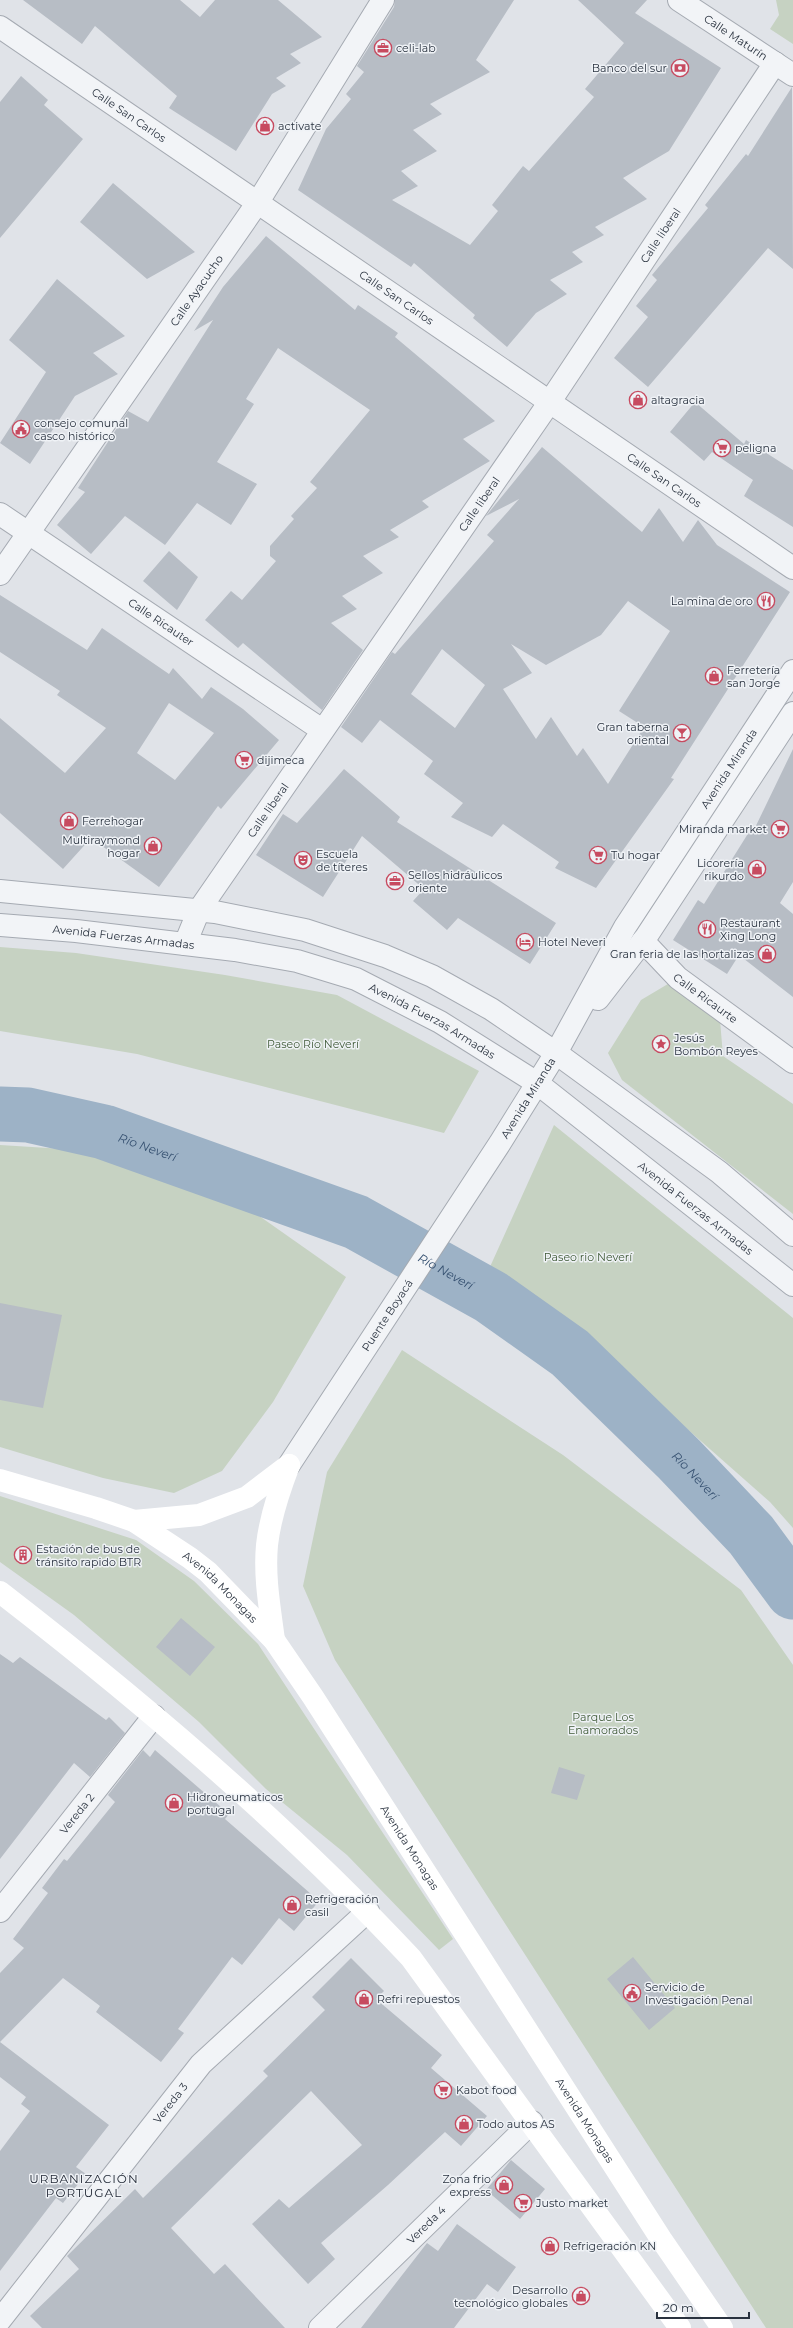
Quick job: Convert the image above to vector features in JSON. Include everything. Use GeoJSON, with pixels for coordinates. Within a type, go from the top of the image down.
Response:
{"type":"FeatureCollection","features":[{"type":"Feature","properties":{"kind":"main road"},"geometry":{"type":"LineString","coordinates":[[134,1521],[199,1515],[247,1497],[289,1465]]}},
{"type":"Feature","properties":{"kind":"main road"},"geometry":{"type":"LineString","coordinates":[[274,1640],[267,1587],[267,1545],[275,1504],[289,1465]]}},
{"type":"Feature","properties":{"kind":"main road","name":"Avenida Monagas"},"geometry":{"type":"LineString","coordinates":[[0,1480],[96,1508],[134,1521],[208,1572],[274,1640],[313,1697],[661,2239],[722,2328]]}},
{"type":"Feature","properties":{"kind":"main road"},"geometry":{"type":"LineString","coordinates":[[0,1592],[72,1647],[154,1716],[279,1827],[368,1912],[411,1958],[532,2122],[680,2328]]}},
{"type":"Feature","properties":{"kind":"street","name":"Calle Ayacucho"},"geometry":{"type":"LineString","coordinates":[[0,574],[258,202],[383,0]]}},
{"type":"Feature","properties":{"kind":"street","name":"Calle Maturín"},"geometry":{"type":"LineString","coordinates":[[679,0],[793,75]]}},
{"type":"Feature","properties":{"kind":"street","name":"Calle San Carlos"},"geometry":{"type":"LineString","coordinates":[[0,27],[258,202],[549,403],[793,568]]}},
{"type":"Feature","properties":{"kind":"street","name":"Calle liberal"},"geometry":{"type":"LineString","coordinates":[[185,944],[199,910],[549,403],[775,63]]}},
{"type":"Feature","properties":{"kind":"street","name":"Calle Ricauter"},"geometry":{"type":"LineString","coordinates":[[0,514],[322,730]]}},
{"type":"Feature","properties":{"kind":"street","name":"Avenida Miranda"},"geometry":{"type":"LineString","coordinates":[[500,1143],[556,1053],[625,927],[793,671]]}},
{"type":"Feature","properties":{"kind":"street","name":"Avenida Miranda"},"geometry":{"type":"LineString","coordinates":[[556,1053],[643,941],[793,713]]}},
{"type":"Feature","properties":{"kind":"street"},"geometry":{"type":"LineString","coordinates":[[0,891],[199,910],[305,930],[385,956],[432,976],[484,1005],[556,1053],[719,1172],[793,1235]]}},
{"type":"Feature","properties":{"kind":"street","name":"Avenida Fuerzas Armadas"},"geometry":{"type":"LineString","coordinates":[[0,925],[185,944],[297,961],[356,979],[440,1022],[537,1083],[590,1123],[793,1285]]}},
{"type":"Feature","properties":{"kind":"street","name":"Calle Ricaurte"},"geometry":{"type":"LineString","coordinates":[[643,941],[678,978],[793,1062]]}},
{"type":"Feature","properties":{"kind":"street","name":"Puente Boyacá"},"geometry":{"type":"LineString","coordinates":[[289,1465],[341,1388],[500,1143]]}},
{"type":"Feature","properties":{"kind":"street","name":"Vereda 2"},"geometry":{"type":"LineString","coordinates":[[0,1911],[154,1716]]}},
{"type":"Feature","properties":{"kind":"street","name":"Vereda 3"},"geometry":{"type":"LineString","coordinates":[[0,2320],[201,2064],[368,1912]]}},
{"type":"Feature","properties":{"kind":"street","name":"Vereda 4"},"geometry":{"type":"LineString","coordinates":[[320,2328],[532,2122]]}},
{"type":"Feature","properties":{"kind":"green space"},"geometry":{"type":"Polygon","coordinates":[[[776,0],[793,0],[793,44],[770,29],[779,15],[776,0]]]}},
{"type":"Feature","properties":{"kind":"green space","name":"Paseo Río Neverí"},"geometry":{"type":"Polygon","coordinates":[[[0,947],[76,953],[225,975],[337,995],[479,1071],[444,1133],[137,1054],[0,1031],[0,947]]]}},
{"type":"Feature","properties":{"kind":"green space"},"geometry":{"type":"Polygon","coordinates":[[[678,978],[719,1008],[723,1056],[793,1104],[793,1214],[622,1080],[608,1053],[641,1000],[678,978]]]}},
{"type":"Feature","properties":{"kind":"green space","name":"Paseo rio Neverí"},"geometry":{"type":"Polygon","coordinates":[[[554,1125],[793,1318],[793,1528],[770,1502],[626,1375],[480,1289],[554,1125]]]}},
{"type":"Feature","properties":{"kind":"green space"},"geometry":{"type":"Polygon","coordinates":[[[0,1145],[80,1150],[255,1213],[346,1277],[273,1402],[222,1471],[174,1493],[103,1478],[0,1447],[0,1145]]]}},
{"type":"Feature","properties":{"kind":"green space","name":"Parque Los Enamorados"},"geometry":{"type":"Polygon","coordinates":[[[402,1350],[563,1455],[741,1590],[793,1665],[793,2328],[766,2328],[335,1660],[303,1586],[327,1472],[402,1350]]]}},
{"type":"Feature","properties":{"kind":"green space"},"geometry":{"type":"Polygon","coordinates":[[[0,1496],[136,1540],[194,1581],[258,1644],[453,1939],[439,1950],[347,1855],[266,1789],[199,1722],[74,1615],[0,1562],[0,1496]]]}},
{"type":"Feature","properties":{"kind":"building"},"geometry":{"type":"Polygon","coordinates":[[[23,0],[180,0],[200,17],[215,0],[278,0],[322,37],[290,54],[301,63],[276,78],[286,86],[272,94],[236,151],[169,108],[177,96],[95,26],[82,44],[23,0]]]}},
{"type":"Feature","properties":{"kind":"building"},"geometry":{"type":"Polygon","coordinates":[[[395,0],[514,0],[476,60],[490,72],[430,104],[442,114],[413,130],[437,151],[401,171],[418,186],[392,200],[470,245],[498,211],[492,205],[523,166],[529,171],[594,97],[585,89],[624,43],[578,0],[647,0],[635,13],[721,68],[669,151],[623,178],[647,199],[595,227],[604,235],[572,252],[583,262],[550,280],[567,294],[536,313],[507,347],[473,318],[475,315],[414,263],[411,267],[298,190],[326,129],[351,99],[346,94],[364,72],[357,66],[394,7],[395,0]]]}},
{"type":"Feature","properties":{"kind":"building"},"geometry":{"type":"Polygon","coordinates":[[[21,76],[48,100],[44,105],[83,139],[0,238],[0,102],[21,76]]]}},
{"type":"Feature","properties":{"kind":"building"},"geometry":{"type":"Polygon","coordinates":[[[792,87],[793,269],[768,248],[648,387],[614,358],[648,317],[636,306],[657,280],[652,275],[708,208],[705,205],[746,154],[748,156],[792,87]]]}},
{"type":"Feature","properties":{"kind":"building"},"geometry":{"type":"Polygon","coordinates":[[[113,183],[195,252],[147,279],[80,222],[113,183]]]}},
{"type":"Feature","properties":{"kind":"building"},"geometry":{"type":"Polygon","coordinates":[[[266,236],[355,310],[358,305],[398,333],[395,337],[495,421],[463,439],[490,461],[422,501],[429,507],[390,530],[399,537],[363,556],[383,573],[342,596],[357,609],[331,623],[363,650],[322,710],[243,643],[238,648],[205,620],[231,591],[242,600],[276,561],[270,556],[270,546],[294,519],[291,516],[317,488],[310,482],[370,410],[278,348],[246,399],[254,404],[217,462],[257,484],[231,525],[197,503],[165,545],[125,516],[91,554],[57,525],[85,492],[78,488],[128,411],[148,422],[213,320],[194,331],[223,287],[266,236]]]}},
{"type":"Feature","properties":{"kind":"building"},"geometry":{"type":"Polygon","coordinates":[[[57,279],[125,336],[93,353],[118,374],[75,396],[30,464],[0,443],[46,372],[9,340],[57,279]]]}},
{"type":"Feature","properties":{"kind":"building"},"geometry":{"type":"Polygon","coordinates":[[[695,402],[744,444],[746,440],[793,470],[793,527],[744,496],[753,480],[712,452],[704,461],[670,432],[695,402]]]}},
{"type":"Feature","properties":{"kind":"building"},"geometry":{"type":"Polygon","coordinates":[[[542,447],[642,532],[659,508],[683,542],[698,520],[717,545],[790,592],[671,778],[674,779],[596,888],[555,868],[559,862],[503,824],[492,837],[451,817],[463,803],[424,774],[433,761],[380,720],[362,743],[341,727],[392,652],[395,654],[494,541],[487,535],[519,499],[486,516],[542,447]],[[628,601],[601,635],[546,665],[511,644],[532,673],[503,689],[536,739],[551,717],[577,756],[583,748],[608,784],[644,727],[619,711],[670,631],[628,601]],[[442,649],[411,694],[455,728],[485,685],[442,649]]]}},
{"type":"Feature","properties":{"kind":"building"},"geometry":{"type":"Polygon","coordinates":[[[169,551],[198,577],[177,610],[143,581],[169,551]]]}},
{"type":"Feature","properties":{"kind":"building"},"geometry":{"type":"Polygon","coordinates":[[[0,595],[87,650],[102,628],[169,674],[173,668],[202,699],[211,687],[243,709],[279,740],[221,809],[218,806],[159,887],[91,838],[63,869],[0,813],[0,718],[65,773],[106,728],[57,695],[60,691],[0,652],[0,595]],[[169,703],[137,753],[175,780],[214,733],[169,703]]]}},
{"type":"Feature","properties":{"kind":"building"},"geometry":{"type":"Polygon","coordinates":[[[793,749],[793,882],[780,903],[793,914],[793,997],[739,955],[727,974],[673,940],[698,900],[704,904],[749,832],[752,834],[793,749]]]}},
{"type":"Feature","properties":{"kind":"building"},"geometry":{"type":"Polygon","coordinates":[[[344,769],[400,817],[397,822],[556,923],[530,964],[458,918],[447,930],[413,901],[424,889],[362,836],[323,897],[256,855],[283,814],[297,823],[344,769]]]}},
{"type":"Feature","properties":{"kind":"building"},"geometry":{"type":"Polygon","coordinates":[[[0,1303],[62,1315],[43,1408],[0,1400],[0,1303]]]}},
{"type":"Feature","properties":{"kind":"building"},"geometry":{"type":"Polygon","coordinates":[[[181,1618],[215,1647],[190,1676],[156,1647],[181,1618]]]}},
{"type":"Feature","properties":{"kind":"building"},"geometry":{"type":"Polygon","coordinates":[[[0,1654],[13,1663],[20,1657],[106,1720],[109,1717],[125,1733],[90,1777],[74,1763],[0,1859],[0,1654]]]}},
{"type":"Feature","properties":{"kind":"building"},"geometry":{"type":"Polygon","coordinates":[[[143,1750],[150,1757],[155,1750],[229,1814],[225,1819],[319,1901],[294,1931],[279,1918],[242,1965],[232,1957],[178,2029],[184,2033],[161,2062],[96,2012],[100,2006],[63,1978],[0,2042],[0,1973],[24,1948],[13,1939],[48,1893],[42,1888],[64,1859],[67,1861],[115,1802],[108,1795],[143,1750]]]}},
{"type":"Feature","properties":{"kind":"building"},"geometry":{"type":"Polygon","coordinates":[[[559,1767],[585,1775],[577,1800],[551,1793],[559,1767]]]}},
{"type":"Feature","properties":{"kind":"building"},"geometry":{"type":"Polygon","coordinates":[[[633,1957],[675,2008],[649,2030],[607,1979],[633,1957]]]}},
{"type":"Feature","properties":{"kind":"building"},"geometry":{"type":"Polygon","coordinates":[[[351,1958],[384,1991],[376,1999],[442,2055],[431,2068],[487,2116],[461,2146],[445,2132],[388,2185],[321,2243],[335,2259],[308,2284],[252,2224],[279,2199],[289,2208],[362,2145],[311,2091],[171,2228],[214,2274],[225,2264],[285,2328],[42,2328],[30,2316],[79,2269],[67,2256],[135,2189],[143,2198],[268,2076],[263,2071],[325,2010],[312,1997],[351,1958]]]}},
{"type":"Feature","properties":{"kind":"building"},"geometry":{"type":"Polygon","coordinates":[[[0,2042],[109,2125],[76,2167],[86,2174],[63,2203],[56,2198],[0,2271],[0,2151],[30,2111],[21,2104],[26,2097],[0,2077],[0,2042]]]}},
{"type":"Feature","properties":{"kind":"building"},"geometry":{"type":"Polygon","coordinates":[[[511,2160],[545,2189],[520,2219],[486,2190],[511,2160]]]}},
{"type":"Feature","properties":{"kind":"building"},"geometry":{"type":"Polygon","coordinates":[[[457,2224],[516,2267],[498,2292],[487,2284],[454,2328],[361,2328],[427,2243],[438,2251],[457,2224]]]}},
{"type":"Feature","properties":{"kind":"waterway","name":"Río Neverí"},"geometry":{"type":"LineString","coordinates":[[0,1114],[28,1115],[104,1132],[356,1222],[491,1297],[570,1353],[679,1459],[751,1535],[793,1592]]}},
{"type":"Feature","properties":{"kind":"place","name":"celi-lab"},"geometry":{"type":"Point","coordinates":[383,48]}},
{"type":"Feature","properties":{"kind":"place","name":"Banco del sur"},"geometry":{"type":"Point","coordinates":[680,68]}},
{"type":"Feature","properties":{"kind":"place","name":"activate"},"geometry":{"type":"Point","coordinates":[265,126]}},
{"type":"Feature","properties":{"kind":"place","name":"altagracia"},"geometry":{"type":"Point","coordinates":[638,400]}},
{"type":"Feature","properties":{"kind":"place","name":"consejo comunal casco histórico"},"geometry":{"type":"Point","coordinates":[21,429]}},
{"type":"Feature","properties":{"kind":"place","name":"peligna"},"geometry":{"type":"Point","coordinates":[722,448]}},
{"type":"Feature","properties":{"kind":"place","name":"La mina de oro"},"geometry":{"type":"Point","coordinates":[766,601]}},
{"type":"Feature","properties":{"kind":"place","name":"Ferretería san Jorge"},"geometry":{"type":"Point","coordinates":[714,676]}},
{"type":"Feature","properties":{"kind":"place","name":"Gran taberna oriental"},"geometry":{"type":"Point","coordinates":[682,733]}},
{"type":"Feature","properties":{"kind":"place","name":"dijimeca"},"geometry":{"type":"Point","coordinates":[244,760]}},
{"type":"Feature","properties":{"kind":"place","name":"Ferrehogar"},"geometry":{"type":"Point","coordinates":[69,821]}},
{"type":"Feature","properties":{"kind":"place","name":"Miranda market"},"geometry":{"type":"Point","coordinates":[780,829]}},
{"type":"Feature","properties":{"kind":"place","name":"Multiraymond hogar"},"geometry":{"type":"Point","coordinates":[153,846]}},
{"type":"Feature","properties":{"kind":"place","name":"Tu hogar"},"geometry":{"type":"Point","coordinates":[598,855]}},
{"type":"Feature","properties":{"kind":"place","name":"Escuela de títeres"},"geometry":{"type":"Point","coordinates":[303,860]}},
{"type":"Feature","properties":{"kind":"place","name":"Licorería rikurdo"},"geometry":{"type":"Point","coordinates":[757,869]}},
{"type":"Feature","properties":{"kind":"place","name":"Sellos hidráulicos oriente"},"geometry":{"type":"Point","coordinates":[395,881]}},
{"type":"Feature","properties":{"kind":"place","name":"Restaurant Xing Long"},"geometry":{"type":"Point","coordinates":[707,929]}},
{"type":"Feature","properties":{"kind":"place","name":"Hotel Neveri"},"geometry":{"type":"Point","coordinates":[525,942]}},
{"type":"Feature","properties":{"kind":"place","name":"Gran feria de las hortalizas"},"geometry":{"type":"Point","coordinates":[767,954]}},
{"type":"Feature","properties":{"kind":"place","name":"Jesús Bombón Reyes"},"geometry":{"type":"Point","coordinates":[661,1044]}},
{"type":"Feature","properties":{"kind":"place","name":"Estación de bus de tránsito rapido BTR"},"geometry":{"type":"Point","coordinates":[23,1555]}},
{"type":"Feature","properties":{"kind":"place","name":"Hidroneumaticos portugal"},"geometry":{"type":"Point","coordinates":[174,1803]}},
{"type":"Feature","properties":{"kind":"place","name":"Refrigeración casil"},"geometry":{"type":"Point","coordinates":[292,1905]}},
{"type":"Feature","properties":{"kind":"place","name":"Servicio de Investigación Penal"},"geometry":{"type":"Point","coordinates":[632,1993]}},
{"type":"Feature","properties":{"kind":"place","name":"Refri repuestos"},"geometry":{"type":"Point","coordinates":[364,1999]}},
{"type":"Feature","properties":{"kind":"place","name":"Kabot food"},"geometry":{"type":"Point","coordinates":[443,2090]}},
{"type":"Feature","properties":{"kind":"place","name":"Todo autos AS"},"geometry":{"type":"Point","coordinates":[464,2124]}},
{"type":"Feature","properties":{"kind":"place","name":"Zona frio express"},"geometry":{"type":"Point","coordinates":[504,2185]}},
{"type":"Feature","properties":{"kind":"place","name":"Justo market"},"geometry":{"type":"Point","coordinates":[523,2203]}},
{"type":"Feature","properties":{"kind":"place","name":"Refrigeración KN"},"geometry":{"type":"Point","coordinates":[550,2246]}},
{"type":"Feature","properties":{"kind":"place","name":"Desarrollo tecnológico globales"},"geometry":{"type":"Point","coordinates":[581,2296]}},
{"type":"Feature","properties":{"kind":"district","name":"URBANIZACIÓN PORTUGAL"},"geometry":{"type":"Point","coordinates":[84,2186]}}]}
